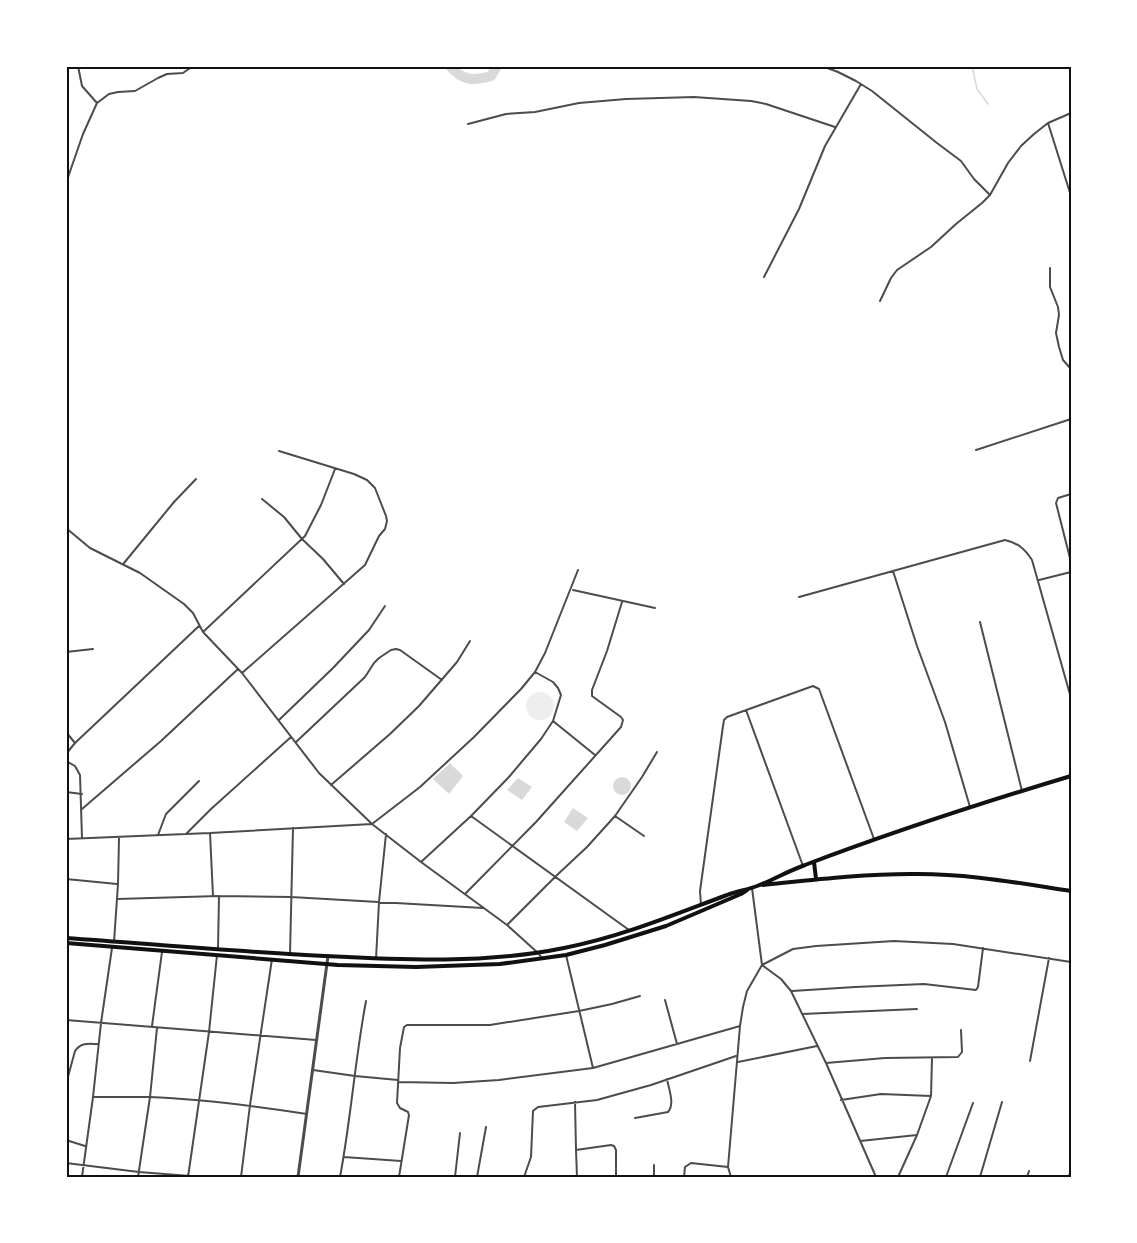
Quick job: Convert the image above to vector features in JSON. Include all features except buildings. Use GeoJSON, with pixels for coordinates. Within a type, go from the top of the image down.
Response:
{"type":"FeatureCollection","features":[{"type":"Feature","properties":{"kind":"main road"},"geometry":{"type":"LineString","coordinates":[[66,938],[376,959],[446,959],[538,953],[630,931],[760,885],[781,874],[874,839],[1071,776]]}},
{"type":"Feature","properties":{"kind":"main road"},"geometry":{"type":"LineString","coordinates":[[814,862],[816,879]]}},
{"type":"Feature","properties":{"kind":"main road"},"geometry":{"type":"LineString","coordinates":[[760,885],[849,876],[911,873],[981,877],[1071,891]]}},
{"type":"Feature","properties":{"kind":"main road"},"geometry":{"type":"LineString","coordinates":[[66,944],[382,967],[500,964],[566,954],[645,933],[749,889]]}},
{"type":"Feature","properties":{"kind":"main road"},"geometry":{"type":"LineString","coordinates":[[643,926],[645,933]]}},
{"type":"Feature","properties":{"kind":"main road"},"geometry":{"type":"LineString","coordinates":[[176,953],[177,947]]}},
{"type":"Feature","properties":{"kind":"main road"},"geometry":{"type":"LineString","coordinates":[[446,959],[446,967]]}},
{"type":"Feature","properties":{"kind":"street"},"geometry":{"type":"LineString","coordinates":[[78,66],[82,86],[98,103]]}},
{"type":"Feature","properties":{"kind":"street"},"geometry":{"type":"LineString","coordinates":[[66,183],[83,134],[98,103],[109,94],[135,92],[158,78],[167,74],[183,73],[193,66]]}},
{"type":"Feature","properties":{"kind":"street"},"geometry":{"type":"LineString","coordinates":[[822,66],[861,84],[961,161],[990,195]]}},
{"type":"Feature","properties":{"kind":"street"},"geometry":{"type":"LineString","coordinates":[[838,72],[840,66]]}},
{"type":"Feature","properties":{"kind":"street"},"geometry":{"type":"LineString","coordinates":[[764,277],[799,209],[825,146],[861,84]]}},
{"type":"Feature","properties":{"kind":"street"},"geometry":{"type":"LineString","coordinates":[[468,124],[506,114],[535,112],[579,103],[694,97],[758,102],[835,127]]}},
{"type":"Feature","properties":{"kind":"street"},"geometry":{"type":"LineString","coordinates":[[880,301],[897,270],[932,247],[990,195],[1003,170],[1034,134],[1048,123],[1071,112]]}},
{"type":"Feature","properties":{"kind":"street"},"geometry":{"type":"LineString","coordinates":[[1048,123],[1071,196]]}},
{"type":"Feature","properties":{"kind":"street"},"geometry":{"type":"LineString","coordinates":[[1065,173],[1071,171]]}},
{"type":"Feature","properties":{"kind":"street"},"geometry":{"type":"LineString","coordinates":[[1050,268],[1050,287],[1059,315],[1056,333],[1063,360],[1071,369]]}},
{"type":"Feature","properties":{"kind":"street"},"geometry":{"type":"LineString","coordinates":[[976,450],[1071,419]]}},
{"type":"Feature","properties":{"kind":"street"},"geometry":{"type":"LineString","coordinates":[[242,673],[365,565],[387,521],[375,488],[367,480],[279,451]]}},
{"type":"Feature","properties":{"kind":"street"},"geometry":{"type":"LineString","coordinates":[[203,632],[302,539],[321,505],[335,469]]}},
{"type":"Feature","properties":{"kind":"street"},"geometry":{"type":"LineString","coordinates":[[124,564],[174,502],[196,479]]}},
{"type":"Feature","properties":{"kind":"street"},"geometry":{"type":"LineString","coordinates":[[1071,494],[1058,498],[1056,503],[1071,562]]}},
{"type":"Feature","properties":{"kind":"street"},"geometry":{"type":"LineString","coordinates":[[262,499],[284,517],[344,584]]}},
{"type":"Feature","properties":{"kind":"street"},"geometry":{"type":"LineString","coordinates":[[66,528],[90,548],[140,573],[184,603],[193,613],[203,632],[242,673],[319,773],[331,785],[372,824],[507,925],[542,958]]}},
{"type":"Feature","properties":{"kind":"street"},"geometry":{"type":"LineString","coordinates":[[799,597],[1005,540],[1019,545],[1027,551],[1032,560],[1071,698]]}},
{"type":"Feature","properties":{"kind":"street"},"geometry":{"type":"LineString","coordinates":[[66,839],[372,824],[420,787],[474,737],[535,672],[579,570]]}},
{"type":"Feature","properties":{"kind":"street"},"geometry":{"type":"LineString","coordinates":[[893,571],[945,722],[970,807]]}},
{"type":"Feature","properties":{"kind":"street"},"geometry":{"type":"LineString","coordinates":[[1038,581],[1071,572]]}},
{"type":"Feature","properties":{"kind":"street"},"geometry":{"type":"LineString","coordinates":[[572,590],[655,608]]}},
{"type":"Feature","properties":{"kind":"street"},"geometry":{"type":"LineString","coordinates":[[465,894],[512,847],[622,724],[621,717],[592,696],[592,690],[622,602]]}},
{"type":"Feature","properties":{"kind":"street"},"geometry":{"type":"LineString","coordinates":[[279,720],[369,630],[386,606]]}},
{"type":"Feature","properties":{"kind":"street"},"geometry":{"type":"LineString","coordinates":[[980,622],[1022,791]]}},
{"type":"Feature","properties":{"kind":"street"},"geometry":{"type":"LineString","coordinates":[[66,754],[199,626]]}},
{"type":"Feature","properties":{"kind":"street"},"geometry":{"type":"LineString","coordinates":[[331,785],[390,734],[442,680],[470,641]]}},
{"type":"Feature","properties":{"kind":"street"},"geometry":{"type":"LineString","coordinates":[[66,652],[93,649]]}},
{"type":"Feature","properties":{"kind":"street"},"geometry":{"type":"LineString","coordinates":[[296,742],[365,677],[379,658],[391,650],[400,650],[442,680]]}},
{"type":"Feature","properties":{"kind":"street"},"geometry":{"type":"LineString","coordinates":[[82,809],[161,741],[238,669]]}},
{"type":"Feature","properties":{"kind":"street"},"geometry":{"type":"LineString","coordinates":[[421,862],[471,816],[525,759],[553,721],[561,695],[553,682],[535,672]]}},
{"type":"Feature","properties":{"kind":"street"},"geometry":{"type":"LineString","coordinates":[[701,905],[700,891],[724,720],[727,717],[813,686],[819,689],[874,839]]}},
{"type":"Feature","properties":{"kind":"street"},"geometry":{"type":"LineString","coordinates":[[746,710],[803,866]]}},
{"type":"Feature","properties":{"kind":"street"},"geometry":{"type":"LineString","coordinates":[[553,721],[596,755]]}},
{"type":"Feature","properties":{"kind":"street"},"geometry":{"type":"LineString","coordinates":[[66,732],[75,743]]}},
{"type":"Feature","properties":{"kind":"street"},"geometry":{"type":"LineString","coordinates":[[186,834],[291,737]]}},
{"type":"Feature","properties":{"kind":"street"},"geometry":{"type":"LineString","coordinates":[[507,925],[587,847],[615,816],[657,752]]}},
{"type":"Feature","properties":{"kind":"street"},"geometry":{"type":"LineString","coordinates":[[66,761],[75,766],[78,771],[82,794],[82,838]]}},
{"type":"Feature","properties":{"kind":"street"},"geometry":{"type":"LineString","coordinates":[[157,836],[166,814],[200,781]]}},
{"type":"Feature","properties":{"kind":"street"},"geometry":{"type":"LineString","coordinates":[[66,792],[82,794]]}},
{"type":"Feature","properties":{"kind":"street"},"geometry":{"type":"LineString","coordinates":[[471,816],[630,931]]}},
{"type":"Feature","properties":{"kind":"street"},"geometry":{"type":"LineString","coordinates":[[615,816],[644,836]]}},
{"type":"Feature","properties":{"kind":"street"},"geometry":{"type":"LineString","coordinates":[[290,954],[293,828]]}},
{"type":"Feature","properties":{"kind":"street"},"geometry":{"type":"LineString","coordinates":[[210,833],[213,896]]}},
{"type":"Feature","properties":{"kind":"street"},"geometry":{"type":"LineString","coordinates":[[376,959],[386,834]]}},
{"type":"Feature","properties":{"kind":"street"},"geometry":{"type":"LineString","coordinates":[[82,1177],[100,1023],[114,941],[119,838]]}},
{"type":"Feature","properties":{"kind":"street"},"geometry":{"type":"LineString","coordinates":[[66,879],[118,884]]}},
{"type":"Feature","properties":{"kind":"street"},"geometry":{"type":"LineString","coordinates":[[749,889],[762,965],[791,991],[876,1177]]}},
{"type":"Feature","properties":{"kind":"street"},"geometry":{"type":"LineString","coordinates":[[218,949],[219,896]]}},
{"type":"Feature","properties":{"kind":"street"},"geometry":{"type":"LineString","coordinates":[[117,898],[291,897],[484,908]]}},
{"type":"Feature","properties":{"kind":"street"},"geometry":{"type":"LineString","coordinates":[[731,1177],[728,1167],[740,1026],[747,991],[762,965],[793,949],[894,941],[953,944],[1071,962]]}},
{"type":"Feature","properties":{"kind":"street"},"geometry":{"type":"LineString","coordinates":[[791,991],[924,984],[976,990],[983,948]]}},
{"type":"Feature","properties":{"kind":"street"},"geometry":{"type":"LineString","coordinates":[[152,1027],[162,952]]}},
{"type":"Feature","properties":{"kind":"street"},"geometry":{"type":"LineString","coordinates":[[566,954],[593,1068]]}},
{"type":"Feature","properties":{"kind":"street"},"geometry":{"type":"LineString","coordinates":[[188,1176],[209,1032],[217,955]]}},
{"type":"Feature","properties":{"kind":"street"},"geometry":{"type":"LineString","coordinates":[[298,1177],[328,956]]}},
{"type":"Feature","properties":{"kind":"street"},"geometry":{"type":"LineString","coordinates":[[1030,1061],[1049,958]]}},
{"type":"Feature","properties":{"kind":"street"},"geometry":{"type":"LineString","coordinates":[[241,1177],[272,959]]}},
{"type":"Feature","properties":{"kind":"street"},"geometry":{"type":"LineString","coordinates":[[399,1177],[409,1115],[397,1106],[400,1048],[404,1027],[407,1025],[490,1025],[579,1011],[640,996]]}},
{"type":"Feature","properties":{"kind":"street"},"geometry":{"type":"LineString","coordinates":[[665,1000],[677,1044]]}},
{"type":"Feature","properties":{"kind":"street"},"geometry":{"type":"LineString","coordinates":[[340,1177],[366,1001]]}},
{"type":"Feature","properties":{"kind":"street"},"geometry":{"type":"LineString","coordinates":[[801,1014],[917,1009]]}},
{"type":"Feature","properties":{"kind":"street"},"geometry":{"type":"LineString","coordinates":[[66,1020],[316,1040]]}},
{"type":"Feature","properties":{"kind":"street"},"geometry":{"type":"LineString","coordinates":[[313,1070],[398,1081],[453,1083],[476,1081],[593,1068],[740,1026]]}},
{"type":"Feature","properties":{"kind":"street"},"geometry":{"type":"LineString","coordinates":[[138,1177],[157,1028]]}},
{"type":"Feature","properties":{"kind":"street"},"geometry":{"type":"LineString","coordinates":[[826,1064],[885,1058],[958,1057],[962,1052],[961,1030]]}},
{"type":"Feature","properties":{"kind":"street"},"geometry":{"type":"LineString","coordinates":[[66,1084],[78,1046],[98,1044]]}},
{"type":"Feature","properties":{"kind":"street"},"geometry":{"type":"LineString","coordinates":[[738,1062],[817,1046]]}},
{"type":"Feature","properties":{"kind":"street"},"geometry":{"type":"LineString","coordinates":[[524,1177],[531,1157],[533,1111],[538,1107],[597,1100],[737,1056]]}},
{"type":"Feature","properties":{"kind":"street"},"geometry":{"type":"LineString","coordinates":[[898,1177],[931,1096],[932,1058]]}},
{"type":"Feature","properties":{"kind":"street"},"geometry":{"type":"LineString","coordinates":[[635,1118],[670,1111],[672,1106],[667,1079]]}},
{"type":"Feature","properties":{"kind":"street"},"geometry":{"type":"LineString","coordinates":[[841,1100],[881,1094],[931,1096]]}},
{"type":"Feature","properties":{"kind":"street"},"geometry":{"type":"LineString","coordinates":[[93,1097],[150,1097],[250,1105],[307,1114]]}},
{"type":"Feature","properties":{"kind":"street"},"geometry":{"type":"LineString","coordinates":[[575,1102],[578,1177]]}},
{"type":"Feature","properties":{"kind":"street"},"geometry":{"type":"LineString","coordinates":[[946,1177],[973,1102]]}},
{"type":"Feature","properties":{"kind":"street"},"geometry":{"type":"LineString","coordinates":[[980,1177],[1002,1102]]}},
{"type":"Feature","properties":{"kind":"street"},"geometry":{"type":"LineString","coordinates":[[477,1177],[486,1127]]}},
{"type":"Feature","properties":{"kind":"street"},"geometry":{"type":"LineString","coordinates":[[455,1177],[460,1133]]}},
{"type":"Feature","properties":{"kind":"street"},"geometry":{"type":"LineString","coordinates":[[860,1141],[916,1136]]}},
{"type":"Feature","properties":{"kind":"street"},"geometry":{"type":"LineString","coordinates":[[66,1140],[85,1146]]}},
{"type":"Feature","properties":{"kind":"street"},"geometry":{"type":"LineString","coordinates":[[576,1150],[614,1146],[616,1177]]}},
{"type":"Feature","properties":{"kind":"street"},"geometry":{"type":"LineString","coordinates":[[344,1157],[402,1161]]}},
{"type":"Feature","properties":{"kind":"street"},"geometry":{"type":"LineString","coordinates":[[66,1163],[203,1177]]}},
{"type":"Feature","properties":{"kind":"street"},"geometry":{"type":"LineString","coordinates":[[684,1177],[686,1167],[691,1163],[728,1167]]}},
{"type":"Feature","properties":{"kind":"street"},"geometry":{"type":"LineString","coordinates":[[654,1165],[654,1177]]}},
{"type":"Feature","properties":{"kind":"street"},"geometry":{"type":"LineString","coordinates":[[1069,1177],[1071,1168]]}},
{"type":"Feature","properties":{"kind":"street"},"geometry":{"type":"LineString","coordinates":[[1027,1177],[1029,1171]]}},
{"type":"Feature","properties":{"kind":"shaded area"},"geometry":{"type":"Polygon","coordinates":[[[540,692],[550,696],[554,706],[550,716],[540,720],[530,716],[526,706],[530,696],[540,692]]]}},
{"type":"Feature","properties":{"kind":"shaded area"},"geometry":{"type":"Polygon","coordinates":[[[450,763],[463,776],[449,794],[433,779],[450,763]]]}},
{"type":"Feature","properties":{"kind":"shaded area"},"geometry":{"type":"Polygon","coordinates":[[[622,777],[628,780],[631,786],[628,792],[622,795],[616,792],[613,786],[616,780],[622,777]]]}},
{"type":"Feature","properties":{"kind":"shaded area"},"geometry":{"type":"Polygon","coordinates":[[[518,778],[532,787],[522,800],[507,790],[518,778]]]}},
{"type":"Feature","properties":{"kind":"shaded area"},"geometry":{"type":"Polygon","coordinates":[[[573,808],[588,818],[577,831],[564,822],[573,808]]]}},
{"type":"Feature","properties":{"kind":"waterway"},"geometry":{"type":"LineString","coordinates":[[450,66],[459,75],[474,79],[491,76],[497,66]]}},
{"type":"Feature","properties":{"kind":"waterway"},"geometry":{"type":"LineString","coordinates":[[972,66],[977,89],[988,104]]}}]}
